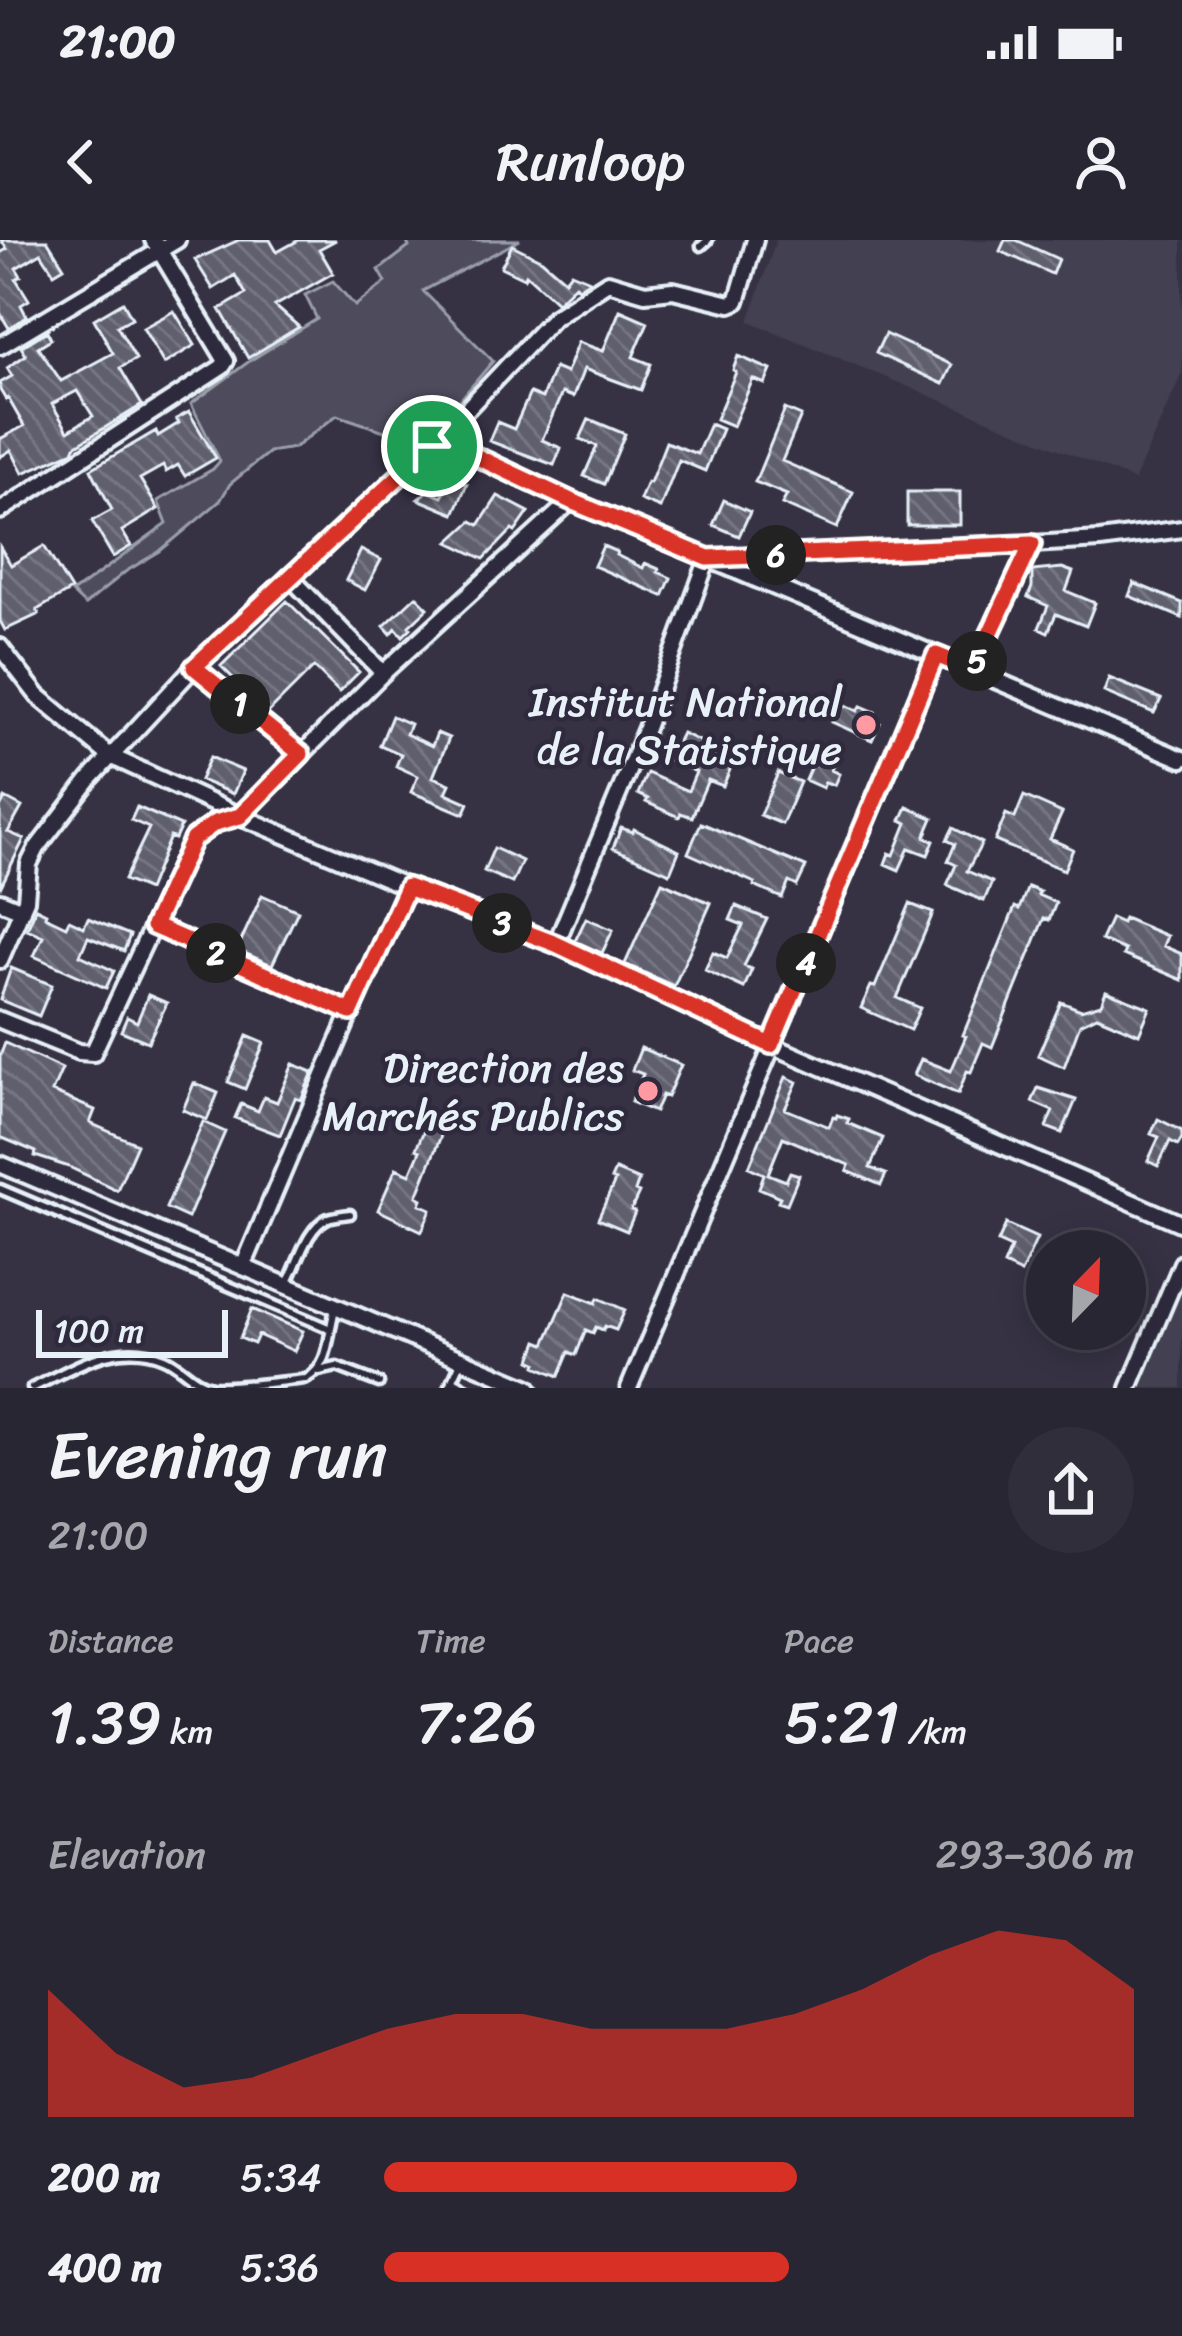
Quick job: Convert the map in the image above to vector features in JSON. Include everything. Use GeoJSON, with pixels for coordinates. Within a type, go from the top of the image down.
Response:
{"type":"FeatureCollection","features":[{"type":"Feature","properties":{"kind":"street"},"geometry":{"type":"LineString","coordinates":[[0,346],[156,245],[176,240]]}},
{"type":"Feature","properties":{"kind":"street"},"geometry":{"type":"LineString","coordinates":[[0,960],[22,910],[29,864],[37,848],[110,756],[194,667],[439,439],[554,317],[608,282],[645,293],[674,290],[730,304],[739,295],[755,240]]}},
{"type":"Feature","properties":{"kind":"street"},"geometry":{"type":"LineString","coordinates":[[0,511],[222,367],[225,356],[156,245]]}},
{"type":"Feature","properties":{"kind":"street"},"geometry":{"type":"LineString","coordinates":[[439,439],[571,501],[1182,759]]}},
{"type":"Feature","properties":{"kind":"street"},"geometry":{"type":"LineString","coordinates":[[0,1020],[79,1052],[93,1053],[193,839],[215,823],[240,816],[383,673],[571,501]]}},
{"type":"Feature","properties":{"kind":"street"},"geometry":{"type":"LineString","coordinates":[[973,670],[1032,544],[1182,529]]}},
{"type":"Feature","properties":{"kind":"street"},"geometry":{"type":"LineString","coordinates":[[556,944],[646,728],[708,558]]}},
{"type":"Feature","properties":{"kind":"street"},"geometry":{"type":"LineString","coordinates":[[290,578],[383,673]]}},
{"type":"Feature","properties":{"kind":"street"},"geometry":{"type":"LineString","coordinates":[[0,647],[38,696],[110,756],[407,887],[556,944],[771,1045],[1182,1224]]}},
{"type":"Feature","properties":{"kind":"street"},"geometry":{"type":"LineString","coordinates":[[629,1388],[936,655]]}},
{"type":"Feature","properties":{"kind":"street"},"geometry":{"type":"LineString","coordinates":[[194,667],[301,754]]}},
{"type":"Feature","properties":{"kind":"street"},"geometry":{"type":"LineString","coordinates":[[243,1267],[407,887]]}},
{"type":"Feature","properties":{"kind":"street"},"geometry":{"type":"LineString","coordinates":[[0,901],[22,910]]}},
{"type":"Feature","properties":{"kind":"street"},"geometry":{"type":"LineString","coordinates":[[153,926],[351,1012]]}},
{"type":"Feature","properties":{"kind":"street"},"geometry":{"type":"LineString","coordinates":[[0,1164],[463,1359],[497,1382],[529,1388]]}},
{"type":"Feature","properties":{"kind":"street"},"geometry":{"type":"LineString","coordinates":[[1129,1388],[1182,1263]]}},
{"type":"Feature","properties":{"kind":"lane"},"geometry":{"type":"LineString","coordinates":[[0,1189],[330,1328]]}},
{"type":"Feature","properties":{"kind":"lane"},"geometry":{"type":"LineString","coordinates":[[287,1285],[320,1223],[350,1214]]}},
{"type":"Feature","properties":{"kind":"lane"},"geometry":{"type":"LineString","coordinates":[[32,1388],[103,1354],[122,1351],[166,1359],[213,1387],[306,1384],[324,1363],[336,1306]]}},
{"type":"Feature","properties":{"kind":"lane"},"geometry":{"type":"LineString","coordinates":[[463,1359],[450,1384],[466,1388]]}},
{"type":"Feature","properties":{"kind":"lane"},"geometry":{"type":"LineString","coordinates":[[319,1372],[337,1367],[379,1383]]}},
{"type":"Feature","properties":{"kind":"path"},"geometry":{"type":"LineString","coordinates":[[708,558],[1032,544]]}},
{"type":"Feature","properties":{"kind":"shaded area"},"geometry":{"type":"Polygon","coordinates":[[[406,240],[520,240],[423,291],[493,361],[423,444],[337,415],[294,448],[269,452],[160,551],[85,605],[72,593],[167,524],[158,501],[220,461],[191,404],[317,319],[305,295],[333,281],[355,306],[386,282],[379,270],[409,247],[406,240]]]}},
{"type":"Feature","properties":{"kind":"shaded area"},"geometry":{"type":"Polygon","coordinates":[[[776,240],[1182,240],[1182,373],[1136,481],[749,321],[776,240]]]}},
{"type":"Feature","properties":{"kind":"shaded area"},"geometry":{"type":"Polygon","coordinates":[[[1182,1289],[1182,1388],[1139,1388],[1182,1289]]]}},
{"type":"Feature","properties":{"kind":"building"},"geometry":{"type":"Polygon","coordinates":[[[1,240],[47,240],[64,267],[54,273],[41,253],[16,268],[21,276],[16,279],[29,300],[21,305],[27,317],[9,328],[0,313],[0,253],[7,249],[1,240]]]}},
{"type":"Feature","properties":{"kind":"building"},"geometry":{"type":"Polygon","coordinates":[[[239,240],[270,240],[277,252],[299,240],[336,240],[319,249],[333,273],[275,306],[299,327],[248,358],[220,309],[246,294],[235,275],[213,289],[195,260],[239,240]]]}},
{"type":"Feature","properties":{"kind":"building"},"geometry":{"type":"Polygon","coordinates":[[[1005,240],[1016,240],[1058,259],[1052,274],[1000,251],[1005,240]]]}},
{"type":"Feature","properties":{"kind":"building"},"geometry":{"type":"Polygon","coordinates":[[[512,245],[542,260],[565,280],[571,272],[590,280],[578,288],[575,285],[557,302],[526,274],[524,278],[501,267],[512,245]]]}},
{"type":"Feature","properties":{"kind":"building"},"geometry":{"type":"Polygon","coordinates":[[[123,302],[132,318],[117,326],[136,359],[120,368],[142,405],[73,451],[23,473],[11,450],[0,457],[0,439],[24,426],[0,383],[12,376],[7,368],[26,355],[21,347],[47,331],[51,339],[38,347],[61,381],[113,353],[94,319],[123,302]],[[77,391],[52,404],[68,431],[93,416],[77,391]]]}},
{"type":"Feature","properties":{"kind":"building"},"geometry":{"type":"Polygon","coordinates":[[[620,310],[648,322],[633,357],[651,364],[641,390],[584,369],[573,397],[562,393],[542,440],[561,448],[554,465],[489,441],[497,422],[514,429],[530,393],[542,398],[554,368],[566,373],[578,342],[603,351],[620,310]]]}},
{"type":"Feature","properties":{"kind":"building"},"geometry":{"type":"Polygon","coordinates":[[[174,311],[195,345],[164,364],[143,328],[174,311]]]}},
{"type":"Feature","properties":{"kind":"building"},"geometry":{"type":"Polygon","coordinates":[[[885,334],[952,365],[943,384],[876,353],[885,334]]]}},
{"type":"Feature","properties":{"kind":"building"},"geometry":{"type":"Polygon","coordinates":[[[738,356],[771,370],[765,384],[753,379],[733,426],[716,419],[738,356]]]}},
{"type":"Feature","properties":{"kind":"building"},"geometry":{"type":"Polygon","coordinates":[[[785,409],[801,416],[782,461],[853,492],[837,528],[782,504],[787,495],[755,482],[785,409]]]}},
{"type":"Feature","properties":{"kind":"building"},"geometry":{"type":"Polygon","coordinates":[[[189,412],[216,458],[185,476],[178,465],[166,472],[163,466],[140,479],[158,509],[122,531],[131,546],[113,557],[92,521],[112,510],[91,469],[156,431],[158,436],[189,412]]]}},
{"type":"Feature","properties":{"kind":"building"},"geometry":{"type":"Polygon","coordinates":[[[589,419],[625,434],[604,484],[584,476],[597,446],[580,439],[589,419]]]}},
{"type":"Feature","properties":{"kind":"building"},"geometry":{"type":"Polygon","coordinates":[[[710,424],[722,429],[705,471],[679,460],[660,508],[640,500],[666,442],[697,454],[710,424]]]}},
{"type":"Feature","properties":{"kind":"building"},"geometry":{"type":"Polygon","coordinates":[[[450,478],[467,484],[454,514],[418,499],[428,491],[442,497],[450,478]]]}},
{"type":"Feature","properties":{"kind":"building"},"geometry":{"type":"Polygon","coordinates":[[[907,492],[960,492],[960,525],[907,525],[907,492]]]}},
{"type":"Feature","properties":{"kind":"building"},"geometry":{"type":"Polygon","coordinates":[[[498,496],[529,512],[515,532],[484,559],[449,542],[472,521],[479,525],[498,496]]]}},
{"type":"Feature","properties":{"kind":"building"},"geometry":{"type":"Polygon","coordinates":[[[724,500],[750,512],[739,536],[713,525],[724,500]]]}},
{"type":"Feature","properties":{"kind":"building"},"geometry":{"type":"Polygon","coordinates":[[[44,546],[71,590],[37,610],[39,614],[5,630],[0,621],[0,547],[11,565],[44,546]]]}},
{"type":"Feature","properties":{"kind":"building"},"geometry":{"type":"Polygon","coordinates":[[[603,546],[671,578],[663,596],[594,566],[603,546]]]}},
{"type":"Feature","properties":{"kind":"building"},"geometry":{"type":"Polygon","coordinates":[[[361,550],[381,560],[365,590],[346,580],[361,550]]]}},
{"type":"Feature","properties":{"kind":"building"},"geometry":{"type":"Polygon","coordinates":[[[1062,568],[1073,572],[1066,591],[1095,603],[1086,626],[1056,614],[1048,632],[1039,628],[1048,606],[1028,597],[1032,571],[1062,568]]]}},
{"type":"Feature","properties":{"kind":"building"},"geometry":{"type":"Polygon","coordinates":[[[1134,583],[1182,603],[1182,618],[1129,596],[1134,583]]]}},
{"type":"Feature","properties":{"kind":"building"},"geometry":{"type":"Polygon","coordinates":[[[416,596],[428,608],[403,636],[396,628],[391,634],[384,626],[416,596]]]}},
{"type":"Feature","properties":{"kind":"building"},"geometry":{"type":"Polygon","coordinates":[[[287,601],[359,672],[339,692],[314,667],[268,713],[221,666],[287,601]]]}},
{"type":"Feature","properties":{"kind":"building"},"geometry":{"type":"Polygon","coordinates":[[[1109,678],[1161,699],[1154,713],[1104,692],[1109,678]]]}},
{"type":"Feature","properties":{"kind":"building"},"geometry":{"type":"Polygon","coordinates":[[[841,703],[875,712],[871,719],[880,723],[872,740],[832,722],[841,703]]]}},
{"type":"Feature","properties":{"kind":"building"},"geometry":{"type":"Polygon","coordinates":[[[392,716],[410,724],[406,734],[432,746],[437,733],[449,738],[433,777],[450,784],[446,793],[469,803],[464,814],[411,792],[418,776],[396,766],[401,754],[380,745],[392,716]]]}},
{"type":"Feature","properties":{"kind":"building"},"geometry":{"type":"Polygon","coordinates":[[[682,733],[703,743],[700,751],[722,761],[725,753],[735,758],[723,786],[708,780],[692,817],[681,813],[679,817],[638,794],[647,773],[688,791],[696,772],[669,760],[682,733]]]}},
{"type":"Feature","properties":{"kind":"building"},"geometry":{"type":"Polygon","coordinates":[[[820,746],[838,754],[831,770],[839,774],[834,785],[825,782],[823,788],[805,780],[820,746]]]}},
{"type":"Feature","properties":{"kind":"building"},"geometry":{"type":"Polygon","coordinates":[[[210,757],[243,771],[233,794],[200,780],[210,757]]]}},
{"type":"Feature","properties":{"kind":"building"},"geometry":{"type":"Polygon","coordinates":[[[778,773],[800,782],[782,824],[760,815],[778,773]]]}},
{"type":"Feature","properties":{"kind":"building"},"geometry":{"type":"Polygon","coordinates":[[[1024,796],[1062,813],[1050,839],[1073,849],[1064,870],[995,841],[1006,814],[1015,818],[1024,796]]]}},
{"type":"Feature","properties":{"kind":"building"},"geometry":{"type":"Polygon","coordinates":[[[5,798],[22,807],[8,832],[24,839],[0,888],[0,808],[5,798]]]}},
{"type":"Feature","properties":{"kind":"building"},"geometry":{"type":"Polygon","coordinates":[[[137,807],[181,826],[175,839],[170,837],[148,890],[124,880],[149,828],[131,820],[137,807]]]}},
{"type":"Feature","properties":{"kind":"building"},"geometry":{"type":"Polygon","coordinates":[[[907,807],[933,818],[925,837],[934,841],[928,855],[909,848],[899,870],[885,864],[889,853],[894,855],[907,823],[901,820],[907,807]]]}},
{"type":"Feature","properties":{"kind":"building"},"geometry":{"type":"Polygon","coordinates":[[[701,823],[806,867],[797,886],[789,882],[782,898],[688,853],[701,823]]]}},
{"type":"Feature","properties":{"kind":"building"},"geometry":{"type":"Polygon","coordinates":[[[621,828],[634,829],[679,851],[670,873],[613,848],[621,828]]]}},
{"type":"Feature","properties":{"kind":"building"},"geometry":{"type":"Polygon","coordinates":[[[953,828],[982,843],[967,871],[992,882],[984,901],[947,885],[956,865],[948,861],[955,844],[947,840],[953,828]]]}},
{"type":"Feature","properties":{"kind":"building"},"geometry":{"type":"Polygon","coordinates":[[[494,848],[522,861],[512,883],[484,871],[494,848]]]}},
{"type":"Feature","properties":{"kind":"building"},"geometry":{"type":"Polygon","coordinates":[[[662,882],[711,903],[674,986],[625,964],[662,882]]]}},
{"type":"Feature","properties":{"kind":"building"},"geometry":{"type":"Polygon","coordinates":[[[1028,887],[1056,903],[1049,920],[1044,918],[992,1047],[983,1043],[958,1094],[914,1075],[921,1059],[951,1071],[1015,907],[1019,909],[1028,887]]]}},
{"type":"Feature","properties":{"kind":"building"},"geometry":{"type":"Polygon","coordinates":[[[262,895],[298,911],[272,965],[237,950],[262,895]]]}},
{"type":"Feature","properties":{"kind":"building"},"geometry":{"type":"Polygon","coordinates":[[[910,904],[933,913],[897,998],[920,1008],[910,1030],[861,1008],[871,986],[875,987],[910,904]]]}},
{"type":"Feature","properties":{"kind":"building"},"geometry":{"type":"Polygon","coordinates":[[[736,906],[767,919],[744,966],[752,969],[744,988],[705,970],[713,952],[727,958],[743,925],[730,920],[736,906]]]}},
{"type":"Feature","properties":{"kind":"building"},"geometry":{"type":"Polygon","coordinates":[[[36,908],[66,926],[69,920],[84,927],[88,918],[130,935],[124,951],[88,937],[80,955],[114,971],[106,988],[34,956],[43,936],[27,929],[36,908]]]}},
{"type":"Feature","properties":{"kind":"building"},"geometry":{"type":"Polygon","coordinates":[[[586,918],[613,930],[602,953],[575,941],[586,918]]]}},
{"type":"Feature","properties":{"kind":"building"},"geometry":{"type":"Polygon","coordinates":[[[1111,918],[1122,923],[1124,918],[1167,936],[1163,946],[1182,954],[1182,980],[1123,955],[1125,950],[1101,940],[1111,918]]]}},
{"type":"Feature","properties":{"kind":"building"},"geometry":{"type":"Polygon","coordinates":[[[11,968],[52,985],[39,1016],[0,1000],[11,968]]]}},
{"type":"Feature","properties":{"kind":"building"},"geometry":{"type":"Polygon","coordinates":[[[1106,991],[1150,1008],[1139,1034],[1097,1016],[1080,1024],[1064,1067],[1038,1055],[1061,1002],[1081,1010],[1101,1004],[1106,991]]]}},
{"type":"Feature","properties":{"kind":"building"},"geometry":{"type":"Polygon","coordinates":[[[148,995],[167,1003],[148,1042],[121,1031],[127,1017],[137,1022],[148,995]]]}},
{"type":"Feature","properties":{"kind":"building"},"geometry":{"type":"Polygon","coordinates":[[[247,1036],[264,1043],[245,1089],[228,1082],[247,1036]]]}},
{"type":"Feature","properties":{"kind":"building"},"geometry":{"type":"Polygon","coordinates":[[[5,1043],[62,1069],[52,1092],[95,1110],[90,1123],[137,1144],[117,1190],[0,1137],[0,1056],[5,1043]]]}},
{"type":"Feature","properties":{"kind":"building"},"geometry":{"type":"Polygon","coordinates":[[[641,1048],[681,1065],[655,1112],[631,1102],[643,1074],[632,1070],[641,1048]]]}},
{"type":"Feature","properties":{"kind":"building"},"geometry":{"type":"Polygon","coordinates":[[[293,1064],[313,1072],[301,1100],[295,1098],[280,1135],[235,1118],[241,1104],[258,1111],[264,1097],[277,1102],[293,1064]]]}},
{"type":"Feature","properties":{"kind":"building"},"geometry":{"type":"Polygon","coordinates":[[[786,1077],[797,1082],[785,1109],[829,1127],[837,1115],[883,1138],[870,1168],[886,1174],[881,1185],[847,1171],[849,1165],[783,1137],[768,1174],[786,1181],[790,1172],[799,1175],[787,1204],[759,1188],[764,1174],[749,1167],[786,1077]]]}},
{"type":"Feature","properties":{"kind":"building"},"geometry":{"type":"Polygon","coordinates":[[[194,1083],[218,1093],[207,1120],[183,1110],[194,1083]]]}},
{"type":"Feature","properties":{"kind":"building"},"geometry":{"type":"Polygon","coordinates":[[[1038,1088],[1076,1100],[1062,1133],[1046,1127],[1053,1111],[1032,1102],[1038,1088]]]}},
{"type":"Feature","properties":{"kind":"building"},"geometry":{"type":"Polygon","coordinates":[[[1158,1119],[1182,1131],[1182,1138],[1178,1145],[1170,1141],[1158,1166],[1148,1161],[1159,1137],[1151,1134],[1158,1119]]]}},
{"type":"Feature","properties":{"kind":"building"},"geometry":{"type":"Polygon","coordinates":[[[428,1121],[444,1128],[417,1196],[422,1199],[420,1204],[431,1209],[422,1231],[378,1210],[396,1168],[410,1174],[428,1121]]]}},
{"type":"Feature","properties":{"kind":"building"},"geometry":{"type":"Polygon","coordinates":[[[203,1122],[225,1132],[188,1218],[166,1208],[203,1122]]]}},
{"type":"Feature","properties":{"kind":"building"},"geometry":{"type":"Polygon","coordinates":[[[615,1170],[639,1180],[627,1231],[598,1219],[615,1181],[611,1179],[615,1170]]]}},
{"type":"Feature","properties":{"kind":"building"},"geometry":{"type":"Polygon","coordinates":[[[1006,1224],[1026,1233],[1026,1262],[1021,1273],[1004,1265],[1011,1248],[998,1242],[1006,1224]]]}},
{"type":"Feature","properties":{"kind":"building"},"geometry":{"type":"Polygon","coordinates":[[[568,1292],[625,1310],[616,1330],[605,1326],[603,1330],[596,1327],[593,1333],[586,1330],[576,1355],[569,1352],[559,1376],[531,1360],[538,1341],[545,1344],[568,1292]]]}},
{"type":"Feature","properties":{"kind":"building"},"geometry":{"type":"Polygon","coordinates":[[[252,1309],[303,1331],[294,1351],[258,1335],[254,1344],[240,1338],[252,1309]]]}},
{"type":"Feature","properties":{"kind":"place","name":"Institut National de la Statistique"},"geometry":{"type":"Point","coordinates":[866,725]}},
{"type":"Feature","properties":{"kind":"place","name":"Direction des Marchés Publics"},"geometry":{"type":"Point","coordinates":[648,1091]}},
{"type":"Feature","properties":{"kind":"route"},"geometry":{"type":"LineString","coordinates":[[439,439],[708,558],[1032,544],[973,670],[936,655],[771,1045],[556,944],[407,887],[351,1012],[153,926],[193,839],[215,823],[240,816],[301,754],[194,667],[432,446],[439,439]]}}]}
